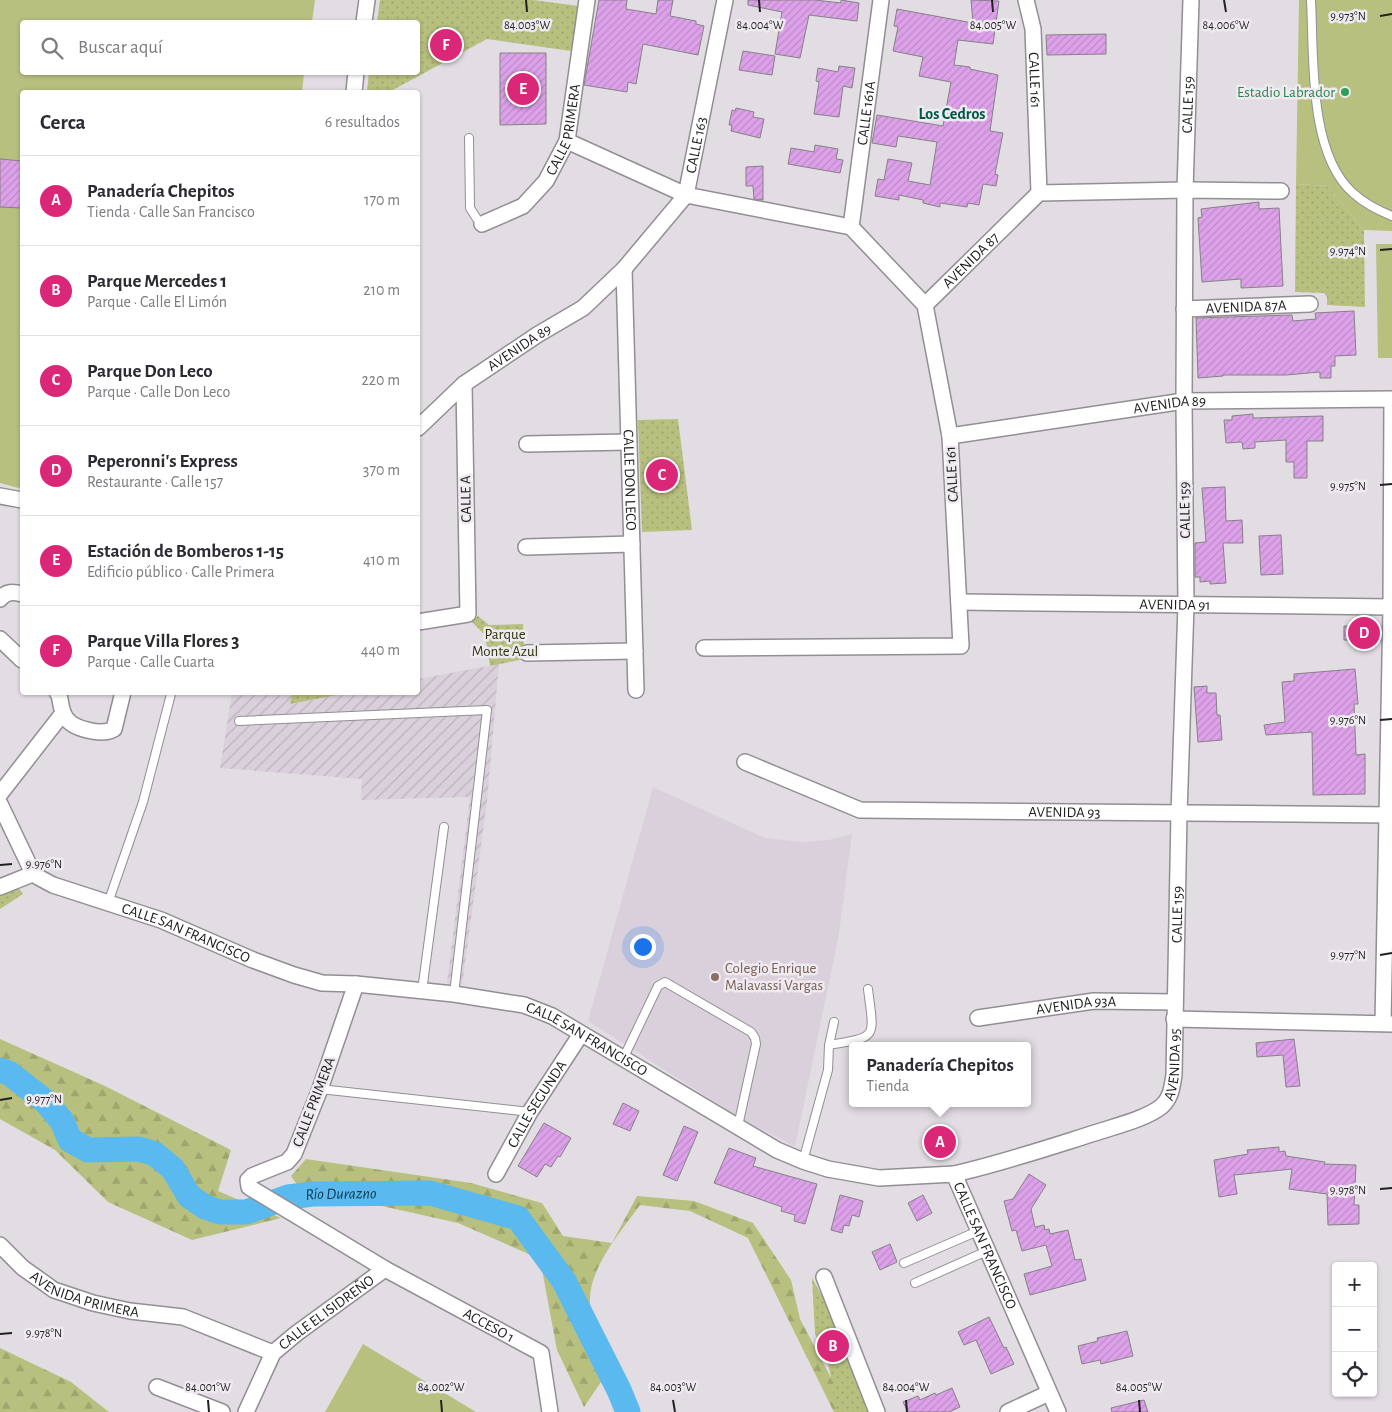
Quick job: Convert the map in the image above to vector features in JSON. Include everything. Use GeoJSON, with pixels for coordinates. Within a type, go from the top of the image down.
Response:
{"type":"FeatureCollection","features":[{"type":"Feature","properties":{"kind":"street"},"geometry":{"type":"LineString","coordinates":[[364,20],[367,0]]}},
{"type":"Feature","properties":{"kind":"street","name":"CALLE PRIMERA"},"geometry":{"type":"LineString","coordinates":[[482,224],[523,206],[546,181],[567,142],[587,0]]}},
{"type":"Feature","properties":{"kind":"street","name":"CALLE 163"},"geometry":{"type":"LineString","coordinates":[[624,269],[686,195],[724,0]]}},
{"type":"Feature","properties":{"kind":"street","name":"CALLE 161A"},"geometry":{"type":"LineString","coordinates":[[851,227],[881,0]]}},
{"type":"Feature","properties":{"kind":"street","name":"CALLE 161"},"geometry":{"type":"LineString","coordinates":[[1026,0],[1033,29],[1039,192]]}},
{"type":"Feature","properties":{"kind":"street","name":"CALLE 159"},"geometry":{"type":"LineString","coordinates":[[1174,1019],[1186,605],[1184,309],[1185,190],[1191,0]]}},
{"type":"Feature","properties":{"kind":"street"},"geometry":{"type":"LineString","coordinates":[[354,90],[356,75]]}},
{"type":"Feature","properties":{"kind":"street"},"geometry":{"type":"LineString","coordinates":[[567,142],[686,195],[851,227],[925,304]]}},
{"type":"Feature","properties":{"kind":"street"},"geometry":{"type":"LineString","coordinates":[[1039,192],[1281,191]]}},
{"type":"Feature","properties":{"kind":"street","name":"AVENIDA 87"},"geometry":{"type":"LineString","coordinates":[[925,304],[1039,192]]}},
{"type":"Feature","properties":{"kind":"street","name":"AVENIDA 89"},"geometry":{"type":"LineString","coordinates":[[420,426],[464,384],[537,335],[582,308],[624,269]]}},
{"type":"Feature","properties":{"kind":"street","name":"CALLE DON LECO"},"geometry":{"type":"LineString","coordinates":[[624,269],[636,690]]}},
{"type":"Feature","properties":{"kind":"street","name":"CALLE 161"},"geometry":{"type":"LineString","coordinates":[[704,648],[961,646],[950,436],[925,304]]}},
{"type":"Feature","properties":{"kind":"street","name":"AVENIDA 87A"},"geometry":{"type":"LineString","coordinates":[[1184,309],[1310,304]]}},
{"type":"Feature","properties":{"kind":"street","name":"CALLE A"},"geometry":{"type":"LineString","coordinates":[[420,622],[468,614],[464,384]]}},
{"type":"Feature","properties":{"kind":"street"},"geometry":{"type":"LineString","coordinates":[[1388,1024],[1392,399]]}},
{"type":"Feature","properties":{"kind":"street","name":"AVENIDA 89"},"geometry":{"type":"LineString","coordinates":[[950,436],[1184,401],[1392,399]]}},
{"type":"Feature","properties":{"kind":"street"},"geometry":{"type":"LineString","coordinates":[[527,444],[628,442]]}},
{"type":"Feature","properties":{"kind":"street"},"geometry":{"type":"LineString","coordinates":[[0,496],[20,500]]}},
{"type":"Feature","properties":{"kind":"street"},"geometry":{"type":"LineString","coordinates":[[526,547],[632,544]]}},
{"type":"Feature","properties":{"kind":"street"},"geometry":{"type":"LineString","coordinates":[[0,599],[13,592],[20,594]]}},
{"type":"Feature","properties":{"kind":"street","name":"AVENIDA 91"},"geometry":{"type":"LineString","coordinates":[[959,602],[1392,607]]}},
{"type":"Feature","properties":{"kind":"street"},"geometry":{"type":"LineString","coordinates":[[0,639],[20,658]]}},
{"type":"Feature","properties":{"kind":"street"},"geometry":{"type":"LineString","coordinates":[[527,653],[635,650]]}},
{"type":"Feature","properties":{"kind":"street"},"geometry":{"type":"LineString","coordinates":[[59,695],[66,720],[74,725],[100,733],[114,729],[122,695]]}},
{"type":"Feature","properties":{"kind":"street"},"geometry":{"type":"LineString","coordinates":[[0,794],[63,713]]}},
{"type":"Feature","properties":{"kind":"street","name":"AVENIDA 93"},"geometry":{"type":"LineString","coordinates":[[745,762],[860,810],[1389,815]]}},
{"type":"Feature","properties":{"kind":"street","name":"CALLE SAN FRANCISCO"},"geometry":{"type":"LineString","coordinates":[[0,804],[30,867],[38,877],[53,885],[161,920],[253,960],[322,983],[356,984],[454,994],[524,1005],[552,1016],[777,1150],[803,1161],[828,1169],[879,1178],[954,1174],[1058,1412]]}},
{"type":"Feature","properties":{"kind":"street"},"geometry":{"type":"LineString","coordinates":[[0,887],[35,873]]}},
{"type":"Feature","properties":{"kind":"street","name":"CALLE PRIMERA"},"geometry":{"type":"LineString","coordinates":[[356,984],[320,1089],[294,1154],[287,1162],[252,1176],[248,1180],[249,1187],[385,1269]]}},
{"type":"Feature","properties":{"kind":"street","name":"AVENIDA 93A"},"geometry":{"type":"LineString","coordinates":[[978,1018],[1094,1001],[1175,1002]]}},
{"type":"Feature","properties":{"kind":"street","name":"AVENIDA 95"},"geometry":{"type":"LineString","coordinates":[[954,1174],[993,1166],[1133,1120],[1160,1108],[1167,1102],[1172,1091],[1174,1075],[1174,1019],[1388,1024]]}},
{"type":"Feature","properties":{"kind":"street","name":"CALLE SEGUNDA"},"geometry":{"type":"LineString","coordinates":[[496,1174],[530,1112],[581,1034]]}},
{"type":"Feature","properties":{"kind":"street","name":"AVENIDA PRIMERA"},"geometry":{"type":"LineString","coordinates":[[0,1245],[23,1268],[54,1290],[92,1303],[130,1311],[183,1317],[274,1353]]}},
{"type":"Feature","properties":{"kind":"street","name":"CALLE EL ISIDREÑO"},"geometry":{"type":"LineString","coordinates":[[246,1412],[274,1353],[385,1269]]}},
{"type":"Feature","properties":{"kind":"street","name":"ACCESO 1"},"geometry":{"type":"LineString","coordinates":[[385,1269],[541,1353],[550,1412]]}},
{"type":"Feature","properties":{"kind":"street"},"geometry":{"type":"LineString","coordinates":[[824,1277],[877,1412]]}},
{"type":"Feature","properties":{"kind":"street"},"geometry":{"type":"LineString","coordinates":[[157,1387],[222,1412]]}},
{"type":"Feature","properties":{"kind":"street"},"geometry":{"type":"LineString","coordinates":[[1008,1412],[1049,1393]]}},
{"type":"Feature","properties":{"kind":"lane"},"geometry":{"type":"LineString","coordinates":[[1311,0],[1316,107],[1327,155],[1351,192],[1370,206],[1392,216]]}},
{"type":"Feature","properties":{"kind":"lane"},"geometry":{"type":"LineString","coordinates":[[469,138],[470,208],[482,224]]}},
{"type":"Feature","properties":{"kind":"lane"},"geometry":{"type":"LineString","coordinates":[[108,903],[143,802],[171,695]]}},
{"type":"Feature","properties":{"kind":"lane"},"geometry":{"type":"LineString","coordinates":[[239,722],[487,710],[454,994]]}},
{"type":"Feature","properties":{"kind":"lane"},"geometry":{"type":"LineString","coordinates":[[422,991],[444,827]]}},
{"type":"Feature","properties":{"kind":"lane"},"geometry":{"type":"LineString","coordinates":[[623,1059],[661,983],[664,982],[751,1032],[756,1044],[738,1126]]}},
{"type":"Feature","properties":{"kind":"lane"},"geometry":{"type":"LineString","coordinates":[[829,1045],[861,1040],[869,1034],[873,1025],[868,989]]}},
{"type":"Feature","properties":{"kind":"lane"},"geometry":{"type":"LineString","coordinates":[[803,1161],[828,1070],[829,1045],[834,1022]]}},
{"type":"Feature","properties":{"kind":"lane"},"geometry":{"type":"LineString","coordinates":[[320,1089],[530,1112]]}},
{"type":"Feature","properties":{"kind":"lane"},"geometry":{"type":"LineString","coordinates":[[904,1263],[978,1231]]}},
{"type":"Feature","properties":{"kind":"lane"},"geometry":{"type":"LineString","coordinates":[[915,1283],[987,1251]]}},
{"type":"Feature","properties":{"kind":"shaded area"},"geometry":{"type":"Polygon","coordinates":[[[499,664],[487,802],[462,985],[447,983],[470,797],[361,800],[362,779],[220,768],[232,695],[292,695],[291,704],[338,695],[420,695],[420,679],[499,664]]]}},
{"type":"Feature","properties":{"kind":"shaded area","name":"Colegio Enrique Malavassi Vargas"},"geometry":{"type":"Polygon","coordinates":[[[653,787],[765,838],[801,842],[828,840],[852,834],[839,934],[795,1147],[734,1114],[588,1021],[653,787]]]}},
{"type":"Feature","properties":{"kind":"green space"},"geometry":{"type":"Polygon","coordinates":[[[0,0],[315,0],[312,20],[20,20],[20,75],[304,75],[302,90],[20,90],[20,488],[0,483],[0,0]]]}},
{"type":"Feature","properties":{"kind":"green space"},"geometry":{"type":"Polygon","coordinates":[[[380,0],[533,0],[579,6],[571,51],[487,39],[393,90],[367,90],[369,75],[420,75],[420,20],[377,20],[380,0]]]}},
{"type":"Feature","properties":{"kind":"green space","name":"Estadio Labrador"},"geometry":{"type":"Polygon","coordinates":[[[1299,0],[1392,0],[1392,231],[1364,230],[1327,186],[1296,184],[1299,0]]]}},
{"type":"Feature","properties":{"kind":"green space"},"geometry":{"type":"Polygon","coordinates":[[[1296,184],[1327,186],[1364,230],[1365,307],[1327,305],[1327,297],[1324,293],[1295,292],[1296,184]]]}},
{"type":"Feature","properties":{"kind":"green space"},"geometry":{"type":"Polygon","coordinates":[[[1376,244],[1392,244],[1392,358],[1378,358],[1376,244]]]}},
{"type":"Feature","properties":{"kind":"green space"},"geometry":{"type":"Polygon","coordinates":[[[678,419],[692,530],[642,532],[638,420],[678,419]]]}},
{"type":"Feature","properties":{"kind":"green space","name":"Parque Monte Azul"},"geometry":{"type":"Polygon","coordinates":[[[478,616],[489,625],[523,624],[524,659],[490,666],[485,635],[471,621],[478,616]]]}},
{"type":"Feature","properties":{"kind":"green space"},"geometry":{"type":"Polygon","coordinates":[[[292,695],[337,695],[290,704],[292,695]]]}},
{"type":"Feature","properties":{"kind":"green space"},"geometry":{"type":"Polygon","coordinates":[[[16,885],[23,894],[0,909],[0,892],[16,885]]]}},
{"type":"Feature","properties":{"kind":"green space"},"geometry":{"type":"Polygon","coordinates":[[[0,1039],[105,1086],[231,1150],[218,1191],[281,1218],[192,1240],[108,1202],[55,1150],[0,1119],[0,1039]]]}},
{"type":"Feature","properties":{"kind":"green space"},"geometry":{"type":"Polygon","coordinates":[[[306,1159],[471,1183],[542,1203],[563,1236],[612,1243],[637,1196],[694,1201],[753,1223],[791,1280],[800,1319],[849,1412],[834,1412],[748,1238],[690,1211],[640,1205],[607,1251],[594,1277],[591,1290],[591,1308],[616,1360],[584,1407],[557,1350],[540,1259],[458,1223],[373,1204],[310,1204],[291,1176],[306,1159]]]}},
{"type":"Feature","properties":{"kind":"green space"},"geometry":{"type":"Polygon","coordinates":[[[812,1278],[831,1312],[872,1412],[838,1412],[834,1404],[833,1386],[827,1359],[815,1334],[812,1278]]]}},
{"type":"Feature","properties":{"kind":"green space"},"geometry":{"type":"Polygon","coordinates":[[[363,1344],[476,1412],[325,1412],[363,1344]]]}},
{"type":"Feature","properties":{"kind":"green space"},"geometry":{"type":"Polygon","coordinates":[[[0,1348],[71,1382],[109,1412],[0,1412],[0,1348]]]}},
{"type":"Feature","properties":{"kind":"building"},"geometry":{"type":"Polygon","coordinates":[[[599,0],[627,0],[626,9],[656,14],[658,0],[673,0],[670,16],[696,21],[696,24],[704,26],[698,55],[643,44],[636,84],[628,82],[627,92],[584,85],[599,0]]]}},
{"type":"Feature","properties":{"kind":"building"},"geometry":{"type":"Polygon","coordinates":[[[748,0],[815,0],[841,3],[841,0],[859,3],[857,21],[809,15],[800,58],[775,54],[782,12],[748,5],[748,0]]]}},
{"type":"Feature","properties":{"kind":"building"},"geometry":{"type":"Polygon","coordinates":[[[971,0],[999,1],[993,44],[958,40],[954,65],[970,67],[970,69],[998,75],[990,131],[1003,133],[995,174],[998,175],[996,186],[983,184],[979,205],[968,203],[967,207],[940,203],[940,207],[923,203],[923,200],[899,195],[899,200],[875,196],[878,179],[884,180],[888,159],[912,163],[908,181],[930,185],[937,142],[898,136],[896,147],[872,143],[877,115],[943,126],[951,82],[919,76],[923,57],[893,51],[898,27],[894,26],[897,9],[973,23],[971,0]]]}},
{"type":"Feature","properties":{"kind":"building"},"geometry":{"type":"Polygon","coordinates":[[[1106,34],[1106,54],[1047,55],[1046,35],[1106,34]]]}},
{"type":"Feature","properties":{"kind":"building"},"geometry":{"type":"Polygon","coordinates":[[[743,51],[775,56],[772,75],[739,70],[743,51]]]}},
{"type":"Feature","properties":{"kind":"building"},"geometry":{"type":"Polygon","coordinates":[[[500,53],[546,53],[546,124],[500,125],[500,53]]]}},
{"type":"Feature","properties":{"kind":"building"},"geometry":{"type":"Polygon","coordinates":[[[839,66],[855,68],[852,88],[843,86],[839,117],[814,114],[819,82],[816,81],[818,68],[838,72],[839,66]]]}},
{"type":"Feature","properties":{"kind":"building"},"geometry":{"type":"Polygon","coordinates":[[[736,108],[754,112],[753,117],[764,119],[760,138],[731,131],[732,125],[729,125],[732,110],[735,111],[736,108]]]}},
{"type":"Feature","properties":{"kind":"building"},"geometry":{"type":"Polygon","coordinates":[[[815,145],[838,149],[836,159],[843,160],[840,173],[788,164],[791,148],[814,152],[815,145]]]}},
{"type":"Feature","properties":{"kind":"building"},"geometry":{"type":"Polygon","coordinates":[[[0,159],[20,161],[20,208],[0,207],[0,159]]]}},
{"type":"Feature","properties":{"kind":"building"},"geometry":{"type":"Polygon","coordinates":[[[763,166],[763,200],[754,199],[753,186],[746,186],[746,167],[763,166]]]}},
{"type":"Feature","properties":{"kind":"building"},"geometry":{"type":"Polygon","coordinates":[[[1259,202],[1259,209],[1279,208],[1283,286],[1241,288],[1241,279],[1202,282],[1198,218],[1202,217],[1201,209],[1259,202]]]}},
{"type":"Feature","properties":{"kind":"building"},"geometry":{"type":"Polygon","coordinates":[[[1354,311],[1356,355],[1335,356],[1335,366],[1331,366],[1331,378],[1320,378],[1320,372],[1286,375],[1223,375],[1198,378],[1196,318],[1292,315],[1293,321],[1316,319],[1315,313],[1354,311]]]}},
{"type":"Feature","properties":{"kind":"building"},"geometry":{"type":"Polygon","coordinates":[[[1253,414],[1253,418],[1323,416],[1323,441],[1307,441],[1307,478],[1294,478],[1294,462],[1286,462],[1286,440],[1255,442],[1255,448],[1243,449],[1242,442],[1226,443],[1224,420],[1232,420],[1232,416],[1253,414]]]}},
{"type":"Feature","properties":{"kind":"building"},"geometry":{"type":"Polygon","coordinates":[[[1225,487],[1226,521],[1242,520],[1243,543],[1223,543],[1226,583],[1210,584],[1210,581],[1200,582],[1200,577],[1195,577],[1195,543],[1206,542],[1202,488],[1225,487]]]}},
{"type":"Feature","properties":{"kind":"building"},"geometry":{"type":"Polygon","coordinates":[[[1281,535],[1283,574],[1261,575],[1259,536],[1281,535]]]}},
{"type":"Feature","properties":{"kind":"building"},"geometry":{"type":"Polygon","coordinates":[[[1344,626],[1381,626],[1381,641],[1344,640],[1344,626]]]}},
{"type":"Feature","properties":{"kind":"building"},"geometry":{"type":"Polygon","coordinates":[[[1355,669],[1358,704],[1354,704],[1356,755],[1365,754],[1365,794],[1313,795],[1312,732],[1266,735],[1264,725],[1285,722],[1282,682],[1294,681],[1294,674],[1355,669]]]}},
{"type":"Feature","properties":{"kind":"building"},"geometry":{"type":"Polygon","coordinates":[[[1207,686],[1207,693],[1216,693],[1217,715],[1220,715],[1222,740],[1198,742],[1194,687],[1207,686]]]}},
{"type":"Feature","properties":{"kind":"building"},"geometry":{"type":"Polygon","coordinates":[[[1294,1039],[1300,1086],[1286,1087],[1283,1055],[1257,1057],[1256,1043],[1294,1039]]]}},
{"type":"Feature","properties":{"kind":"building"},"geometry":{"type":"Polygon","coordinates":[[[623,1103],[639,1111],[630,1131],[613,1124],[623,1103]]]}},
{"type":"Feature","properties":{"kind":"building"},"geometry":{"type":"Polygon","coordinates":[[[544,1123],[571,1138],[560,1157],[558,1156],[551,1167],[545,1164],[537,1177],[518,1166],[544,1123]]]}},
{"type":"Feature","properties":{"kind":"building"},"geometry":{"type":"Polygon","coordinates":[[[684,1126],[698,1132],[677,1181],[663,1175],[684,1126]]]}},
{"type":"Feature","properties":{"kind":"building"},"geometry":{"type":"Polygon","coordinates":[[[1279,1147],[1279,1152],[1285,1151],[1286,1156],[1325,1162],[1324,1164],[1356,1165],[1354,1205],[1359,1205],[1359,1224],[1328,1225],[1327,1194],[1289,1189],[1292,1169],[1234,1175],[1237,1194],[1219,1197],[1214,1160],[1248,1154],[1247,1150],[1279,1147]]]}},
{"type":"Feature","properties":{"kind":"building"},"geometry":{"type":"Polygon","coordinates":[[[729,1148],[756,1158],[753,1166],[817,1184],[805,1224],[794,1221],[795,1215],[781,1211],[782,1207],[714,1183],[729,1148]]]}},
{"type":"Feature","properties":{"kind":"building"},"geometry":{"type":"Polygon","coordinates":[[[1029,1174],[1046,1185],[1031,1209],[1035,1227],[1044,1225],[1045,1230],[1049,1229],[1050,1234],[1068,1230],[1075,1260],[1081,1259],[1086,1280],[1030,1295],[1024,1274],[1052,1266],[1046,1245],[1022,1251],[1016,1230],[1012,1231],[1004,1201],[1013,1199],[1029,1174]]]}},
{"type":"Feature","properties":{"kind":"building"},"geometry":{"type":"Polygon","coordinates":[[[840,1195],[863,1201],[859,1217],[852,1215],[849,1226],[844,1225],[842,1233],[831,1230],[840,1195]]]}},
{"type":"Feature","properties":{"kind":"building"},"geometry":{"type":"Polygon","coordinates":[[[923,1195],[932,1213],[917,1221],[908,1203],[923,1195]]]}},
{"type":"Feature","properties":{"kind":"building"},"geometry":{"type":"Polygon","coordinates":[[[890,1244],[897,1262],[880,1270],[872,1252],[890,1244]]]}},
{"type":"Feature","properties":{"kind":"building"},"geometry":{"type":"Polygon","coordinates":[[[989,1317],[1014,1364],[991,1374],[976,1340],[964,1345],[958,1332],[989,1317]]]}},
{"type":"Feature","properties":{"kind":"building"},"geometry":{"type":"Polygon","coordinates":[[[1127,1331],[1133,1356],[1101,1364],[1100,1360],[1082,1364],[1078,1346],[1098,1341],[1097,1338],[1127,1331]]]}},
{"type":"Feature","properties":{"kind":"building"},"geometry":{"type":"Polygon","coordinates":[[[952,1388],[960,1407],[949,1412],[908,1412],[903,1402],[918,1396],[920,1400],[952,1388]]]}},
{"type":"Feature","properties":{"kind":"building"},"geometry":{"type":"Polygon","coordinates":[[[1144,1400],[1148,1412],[1112,1412],[1111,1408],[1144,1400]]]}},
{"type":"Feature","properties":{"kind":"waterway","name":"Río Durazno"},"geometry":{"type":"LineString","coordinates":[[0,1070],[9,1073],[45,1101],[62,1121],[70,1140],[88,1150],[139,1149],[155,1154],[173,1169],[189,1196],[205,1207],[220,1212],[246,1212],[288,1197],[313,1194],[430,1193],[518,1218],[564,1281],[619,1390],[628,1412]]}},
{"type":"Feature","properties":{"kind":"place","name":"Parque Villa Flores 3"},"geometry":{"type":"Point","coordinates":[446,45]}},
{"type":"Feature","properties":{"kind":"place","name":"Estación de Bomberos 1-15"},"geometry":{"type":"Point","coordinates":[523,89]}},
{"type":"Feature","properties":{"kind":"place","name":"Estadio Labrador"},"geometry":{"type":"Point","coordinates":[1345,92]}},
{"type":"Feature","properties":{"kind":"place","name":"Parque Don Leco"},"geometry":{"type":"Point","coordinates":[662,475]}},
{"type":"Feature","properties":{"kind":"place","name":"Peperonni's Express"},"geometry":{"type":"Point","coordinates":[1364,633]}},
{"type":"Feature","properties":{"kind":"place","name":"Colegio Enrique Malavassi Vargas"},"geometry":{"type":"Point","coordinates":[715,977]}},
{"type":"Feature","properties":{"kind":"place","name":"Panadería Chepitos"},"geometry":{"type":"Point","coordinates":[940,1142]}},
{"type":"Feature","properties":{"kind":"place","name":"Parque Mercedes 1"},"geometry":{"type":"Point","coordinates":[833,1346]}},
{"type":"Feature","properties":{"kind":"district","name":"Los Cedros"},"geometry":{"type":"Point","coordinates":[952,114]}}]}
